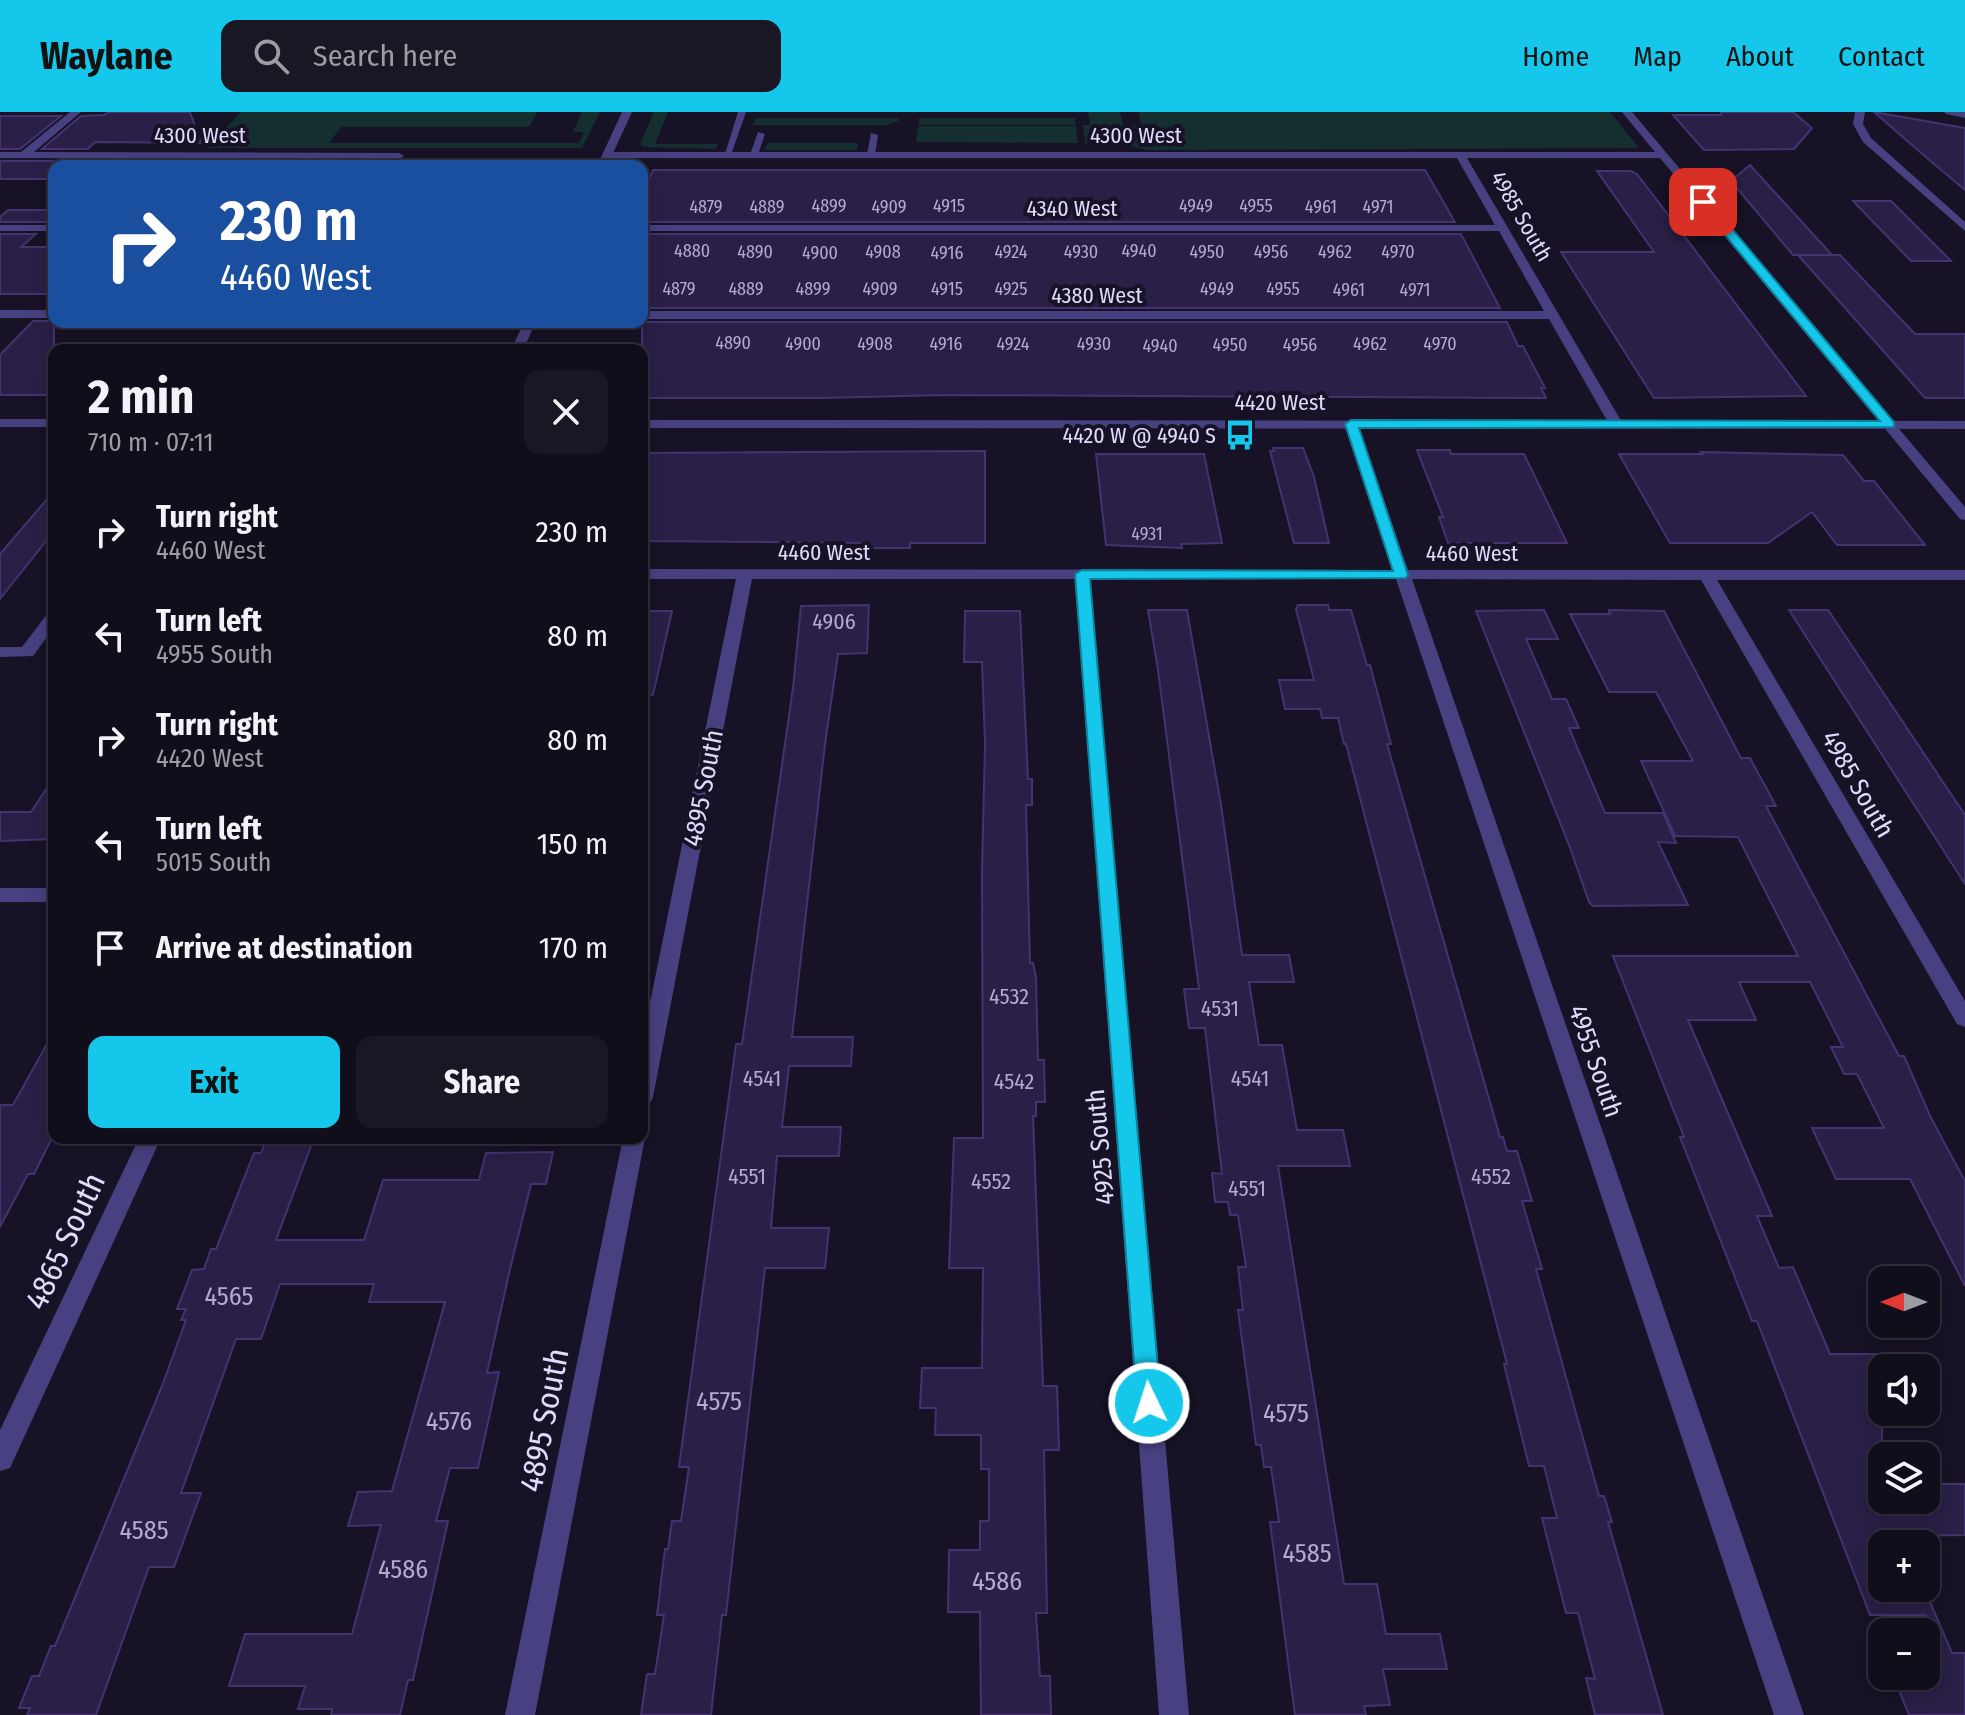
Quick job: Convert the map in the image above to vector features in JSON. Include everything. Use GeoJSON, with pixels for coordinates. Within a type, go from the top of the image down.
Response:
{"type":"FeatureCollection","features":[{"type":"Feature","properties":{"kind":"street"},"geometry":{"type":"LineString","coordinates":[[24,155],[76,112]]}},
{"type":"Feature","properties":{"kind":"street"},"geometry":{"type":"LineString","coordinates":[[605,160],[627,112]]}},
{"type":"Feature","properties":{"kind":"street"},"geometry":{"type":"LineString","coordinates":[[1627,112],[1965,516]]}},
{"type":"Feature","properties":{"kind":"street"},"geometry":{"type":"LineString","coordinates":[[1860,112],[1858,124],[1867,140],[1965,228]]}},
{"type":"Feature","properties":{"kind":"street"},"geometry":{"type":"LineString","coordinates":[[1949,112],[1965,115]]}},
{"type":"Feature","properties":{"kind":"street","name":"4300 West"},"geometry":{"type":"LineString","coordinates":[[0,155],[399,156],[396,160]]}},
{"type":"Feature","properties":{"kind":"street","name":"4300 West"},"geometry":{"type":"LineString","coordinates":[[625,160],[727,155],[1664,155]]}},
{"type":"Feature","properties":{"kind":"street","name":"4985 South"},"geometry":{"type":"LineString","coordinates":[[1460,155],[1616,424]]}},
{"type":"Feature","properties":{"kind":"street"},"geometry":{"type":"LineString","coordinates":[[0,228],[48,228]]}},
{"type":"Feature","properties":{"kind":"street","name":"4340 West"},"geometry":{"type":"LineString","coordinates":[[648,228],[1502,228]]}},
{"type":"Feature","properties":{"kind":"street"},"geometry":{"type":"LineString","coordinates":[[0,314],[48,314]]}},
{"type":"Feature","properties":{"kind":"street","name":"4380 West"},"geometry":{"type":"LineString","coordinates":[[648,315],[1553,315]]}},
{"type":"Feature","properties":{"kind":"street"},"geometry":{"type":"LineString","coordinates":[[0,423],[48,423]]}},
{"type":"Feature","properties":{"kind":"street","name":"4420 West"},"geometry":{"type":"LineString","coordinates":[[648,424],[1965,425]]}},
{"type":"Feature","properties":{"kind":"street","name":"4955 South"},"geometry":{"type":"LineString","coordinates":[[1351,424],[1789,1715]]}},
{"type":"Feature","properties":{"kind":"street","name":"4460 West"},"geometry":{"type":"LineString","coordinates":[[648,574],[1965,575]]}},
{"type":"Feature","properties":{"kind":"street","name":"4895 South"},"geometry":{"type":"LineString","coordinates":[[648,1067],[745,574]]}},
{"type":"Feature","properties":{"kind":"street","name":"4925 South"},"geometry":{"type":"LineString","coordinates":[[1082,574],[1174,1715]]}},
{"type":"Feature","properties":{"kind":"street","name":"4985 South"},"geometry":{"type":"LineString","coordinates":[[1706,575],[1965,1019]]}},
{"type":"Feature","properties":{"kind":"street"},"geometry":{"type":"LineString","coordinates":[[0,652],[27,652],[48,624]]}},
{"type":"Feature","properties":{"kind":"street"},"geometry":{"type":"LineString","coordinates":[[0,895],[48,895]]}},
{"type":"Feature","properties":{"kind":"street","name":"4865 South"},"geometry":{"type":"LineString","coordinates":[[0,1459],[147,1144]]}},
{"type":"Feature","properties":{"kind":"street","name":"4895 South"},"geometry":{"type":"LineString","coordinates":[[520,1715],[633,1144]]}},
{"type":"Feature","properties":{"kind":"lane"},"geometry":{"type":"LineString","coordinates":[[727,155],[742,112]]}},
{"type":"Feature","properties":{"kind":"lane"},"geometry":{"type":"LineString","coordinates":[[754,155],[761,134]]}},
{"type":"Feature","properties":{"kind":"lane"},"geometry":{"type":"LineString","coordinates":[[871,155],[874,135]]}},
{"type":"Feature","properties":{"kind":"green space"},"geometry":{"type":"Polygon","coordinates":[[[241,112],[537,112],[529,127],[341,127],[329,143],[579,143],[584,132],[573,132],[582,112],[600,112],[582,148],[207,148],[241,112]]]}},
{"type":"Feature","properties":{"kind":"green space"},"geometry":{"type":"Polygon","coordinates":[[[654,112],[668,112],[655,144],[718,144],[716,149],[644,147],[640,144],[654,112]]]}},
{"type":"Feature","properties":{"kind":"green space"},"geometry":{"type":"Polygon","coordinates":[[[1088,112],[1120,112],[1123,125],[1141,125],[1139,112],[1610,112],[1639,148],[1147,150],[1118,143],[1085,143],[1083,125],[1090,125],[1088,112]]]}},
{"type":"Feature","properties":{"kind":"green space"},"geometry":{"type":"Polygon","coordinates":[[[756,118],[899,118],[887,125],[753,125],[756,118]]]}},
{"type":"Feature","properties":{"kind":"green space"},"geometry":{"type":"Polygon","coordinates":[[[919,118],[1075,118],[1075,125],[919,125],[919,118]]]}},
{"type":"Feature","properties":{"kind":"green space"},"geometry":{"type":"Polygon","coordinates":[[[918,126],[1076,126],[1078,143],[916,142],[918,126]]]}},
{"type":"Feature","properties":{"kind":"green space"},"geometry":{"type":"Polygon","coordinates":[[[768,143],[858,143],[857,150],[764,150],[768,143]]]}},
{"type":"Feature","properties":{"kind":"building"},"geometry":{"type":"Polygon","coordinates":[[[109,112],[190,112],[201,143],[95,142],[88,149],[42,149],[81,116],[109,112]]]}},
{"type":"Feature","properties":{"kind":"building"},"geometry":{"type":"Polygon","coordinates":[[[1721,112],[1793,112],[1812,128],[1794,149],[1704,150],[1673,115],[1721,115],[1721,112]]]}},
{"type":"Feature","properties":{"kind":"building"},"geometry":{"type":"Polygon","coordinates":[[[1874,112],[1965,128],[1965,190],[1927,158],[1874,112]]]}},
{"type":"Feature","properties":{"kind":"building"},"geometry":{"type":"Polygon","coordinates":[[[0,116],[61,116],[20,149],[0,149],[0,116]]]}},
{"type":"Feature","properties":{"kind":"building"},"geometry":{"type":"Polygon","coordinates":[[[0,161],[48,161],[48,179],[0,179],[0,161]]]}},
{"type":"Feature","properties":{"kind":"building"},"geometry":{"type":"Polygon","coordinates":[[[1750,165],[1832,255],[1793,255],[1731,181],[1750,165]]]}},
{"type":"Feature","properties":{"kind":"building"},"geometry":{"type":"Polygon","coordinates":[[[653,170],[1425,170],[1455,222],[648,222],[648,182],[653,170]]]}},
{"type":"Feature","properties":{"kind":"building"},"geometry":{"type":"Polygon","coordinates":[[[1597,171],[1631,171],[1637,174],[1806,396],[1654,398],[1561,252],[1654,252],[1597,171]]]}},
{"type":"Feature","properties":{"kind":"building"},"geometry":{"type":"Polygon","coordinates":[[[1853,201],[1891,201],[1951,261],[1911,261],[1853,201]]]}},
{"type":"Feature","properties":{"kind":"building"},"geometry":{"type":"Polygon","coordinates":[[[8,210],[48,210],[48,222],[0,222],[0,217],[8,210]]]}},
{"type":"Feature","properties":{"kind":"building"},"geometry":{"type":"Polygon","coordinates":[[[0,234],[36,234],[21,247],[48,247],[48,294],[0,294],[0,234]]]}},
{"type":"Feature","properties":{"kind":"building"},"geometry":{"type":"Polygon","coordinates":[[[648,234],[1461,234],[1500,308],[648,308],[648,234]]]}},
{"type":"Feature","properties":{"kind":"building"},"geometry":{"type":"Polygon","coordinates":[[[1798,255],[1840,255],[1915,334],[1965,334],[1965,398],[1925,398],[1798,255]]]}},
{"type":"Feature","properties":{"kind":"building"},"geometry":{"type":"Polygon","coordinates":[[[33,321],[48,321],[48,328],[54,328],[54,344],[48,344],[48,395],[0,395],[0,355],[33,321]]]}},
{"type":"Feature","properties":{"kind":"building"},"geometry":{"type":"Polygon","coordinates":[[[648,322],[1507,322],[1518,346],[1523,346],[1545,388],[1541,388],[1546,398],[944,395],[648,398],[648,344],[642,344],[642,328],[648,328],[648,322]]]}},
{"type":"Feature","properties":{"kind":"building"},"geometry":{"type":"Polygon","coordinates":[[[1273,448],[1303,448],[1314,477],[1329,543],[1294,543],[1270,451],[1274,451],[1273,448]]]}},
{"type":"Feature","properties":{"kind":"building"},"geometry":{"type":"Polygon","coordinates":[[[1417,450],[1450,450],[1451,454],[1524,454],[1567,543],[1448,543],[1439,517],[1443,517],[1417,450]]]}},
{"type":"Feature","properties":{"kind":"building"},"geometry":{"type":"Polygon","coordinates":[[[985,451],[985,543],[910,543],[910,548],[869,548],[869,543],[648,541],[648,453],[985,451]]]}},
{"type":"Feature","properties":{"kind":"building"},"geometry":{"type":"Polygon","coordinates":[[[1701,452],[1843,455],[1864,481],[1874,481],[1925,545],[1837,545],[1812,512],[1768,543],[1670,543],[1619,454],[1703,454],[1701,452]]]}},
{"type":"Feature","properties":{"kind":"building"},"geometry":{"type":"Polygon","coordinates":[[[1096,454],[1204,454],[1222,543],[1181,544],[1182,548],[1106,545],[1096,454]]]}},
{"type":"Feature","properties":{"kind":"building"},"geometry":{"type":"Polygon","coordinates":[[[48,498],[48,539],[0,599],[0,554],[48,498]]]}},
{"type":"Feature","properties":{"kind":"building"},"geometry":{"type":"Polygon","coordinates":[[[869,605],[867,653],[838,654],[792,1037],[853,1037],[851,1066],[789,1066],[782,1127],[841,1127],[839,1156],[777,1156],[771,1228],[829,1228],[825,1268],[765,1268],[726,1615],[722,1615],[711,1715],[641,1715],[647,1674],[655,1674],[664,1615],[657,1615],[665,1549],[668,1549],[672,1521],[681,1521],[689,1467],[679,1467],[736,1044],[742,1044],[793,688],[801,606],[869,605]]]}},
{"type":"Feature","properties":{"kind":"building"},"geometry":{"type":"Polygon","coordinates":[[[1298,605],[1328,605],[1329,610],[1351,610],[1367,665],[1370,665],[1391,744],[1387,744],[1500,1137],[1503,1137],[1507,1151],[1517,1151],[1532,1201],[1522,1201],[1542,1269],[1536,1269],[1599,1496],[1604,1496],[1612,1522],[1608,1522],[1663,1715],[1595,1715],[1586,1678],[1595,1679],[1578,1613],[1566,1613],[1542,1518],[1557,1518],[1544,1466],[1529,1466],[1504,1364],[1507,1364],[1338,718],[1322,718],[1320,709],[1285,709],[1279,680],[1314,680],[1296,609],[1298,605]]]}},
{"type":"Feature","properties":{"kind":"building"},"geometry":{"type":"Polygon","coordinates":[[[1148,610],[1187,610],[1221,805],[1242,955],[1289,955],[1294,982],[1249,982],[1259,1045],[1282,1045],[1297,1130],[1343,1130],[1350,1166],[1278,1166],[1344,1584],[1377,1584],[1386,1634],[1440,1634],[1447,1669],[1383,1669],[1390,1705],[1364,1706],[1366,1715],[1295,1715],[1270,1522],[1279,1522],[1271,1467],[1264,1467],[1261,1445],[1256,1445],[1238,1310],[1243,1310],[1238,1267],[1246,1267],[1238,1215],[1230,1215],[1228,1202],[1215,1202],[1212,1173],[1222,1174],[1205,1028],[1189,1028],[1184,989],[1199,989],[1148,610]]]}},
{"type":"Feature","properties":{"kind":"building"},"geometry":{"type":"Polygon","coordinates":[[[1544,610],[1558,639],[1526,639],[1552,699],[1566,699],[1579,728],[1569,728],[1605,813],[1663,813],[1676,843],[1658,842],[1688,905],[1593,906],[1589,902],[1476,611],[1544,610]]]}},
{"type":"Feature","properties":{"kind":"building"},"geometry":{"type":"Polygon","coordinates":[[[1609,610],[1664,611],[1741,758],[1750,758],[1776,806],[1766,806],[1899,1056],[1904,1056],[1931,1118],[1965,1181],[1965,1286],[1910,1179],[1836,1179],[1812,1128],[1884,1128],[1857,1074],[1844,1074],[1831,1047],[1843,1047],[1810,982],[1739,982],[1756,1020],[1688,1020],[1772,1216],[1757,1216],[1779,1268],[1793,1267],[1830,1354],[1868,1354],[1868,1426],[1882,1426],[1882,1442],[1868,1442],[1868,1514],[1940,1514],[1940,1484],[1965,1484],[1965,1535],[1940,1535],[1940,1530],[1868,1530],[1868,1602],[1930,1602],[1937,1618],[1926,1618],[1926,1615],[1870,1615],[1757,1321],[1752,1321],[1680,1137],[1684,1137],[1613,956],[1798,956],[1738,837],[1675,836],[1641,761],[1693,761],[1656,692],[1609,692],[1570,614],[1610,614],[1609,610]]]}},
{"type":"Feature","properties":{"kind":"building"},"geometry":{"type":"Polygon","coordinates":[[[1789,610],[1828,610],[1965,815],[1965,884],[1789,610]]]}},
{"type":"Feature","properties":{"kind":"building"},"geometry":{"type":"Polygon","coordinates":[[[648,611],[672,611],[653,695],[648,695],[648,611]]]}},
{"type":"Feature","properties":{"kind":"building"},"geometry":{"type":"Polygon","coordinates":[[[965,611],[1020,611],[1028,779],[1032,779],[1032,805],[1026,805],[1030,963],[1033,963],[1036,978],[1038,1060],[1044,1060],[1045,1102],[1036,1102],[1036,1116],[1033,1116],[1043,1386],[1057,1386],[1059,1450],[1044,1450],[1047,1613],[1036,1613],[1040,1676],[1050,1676],[1051,1715],[981,1715],[980,1612],[948,1612],[949,1550],[980,1550],[980,1521],[989,1521],[989,1469],[981,1469],[981,1435],[935,1435],[936,1408],[920,1408],[922,1368],[982,1368],[983,1268],[949,1268],[954,1138],[983,1138],[985,743],[982,662],[964,662],[965,611]]]}},
{"type":"Feature","properties":{"kind":"building"},"geometry":{"type":"Polygon","coordinates":[[[48,786],[48,839],[0,841],[0,812],[31,812],[48,786]]]}},
{"type":"Feature","properties":{"kind":"building"},"geometry":{"type":"Polygon","coordinates":[[[48,1042],[49,1144],[34,1174],[28,1174],[0,1227],[0,1105],[13,1105],[48,1042]]]}},
{"type":"Feature","properties":{"kind":"building"},"geometry":{"type":"Polygon","coordinates":[[[265,1144],[312,1144],[276,1240],[364,1240],[383,1180],[479,1180],[486,1153],[553,1152],[546,1184],[531,1184],[510,1269],[487,1373],[499,1372],[478,1468],[450,1468],[436,1521],[448,1521],[413,1680],[408,1680],[400,1715],[331,1715],[332,1709],[298,1709],[305,1686],[229,1686],[245,1634],[352,1634],[381,1525],[348,1526],[358,1492],[392,1491],[445,1302],[369,1302],[374,1284],[280,1284],[261,1339],[236,1339],[181,1493],[201,1493],[174,1567],[149,1567],[96,1715],[27,1715],[30,1708],[19,1708],[32,1676],[39,1676],[51,1646],[55,1646],[162,1386],[186,1320],[181,1320],[186,1309],[177,1309],[192,1270],[204,1269],[211,1249],[216,1249],[254,1153],[261,1153],[265,1144]]]}},
{"type":"Feature","properties":{"kind":"building"},"geometry":{"type":"Polygon","coordinates":[[[1940,1625],[1952,1653],[1965,1653],[1965,1715],[1909,1715],[1899,1690],[1940,1690],[1940,1625]]]}},
{"type":"Feature","properties":{"kind":"place","name":"4420 W @ 4940 S"},"geometry":{"type":"Point","coordinates":[1240,435]}},
{"type":"Feature","properties":{"kind":"route"},"geometry":{"type":"LineString","coordinates":[[1149,1403],[1082,574],[1401,575],[1351,424],[1890,425],[1703,202]]}}]}
